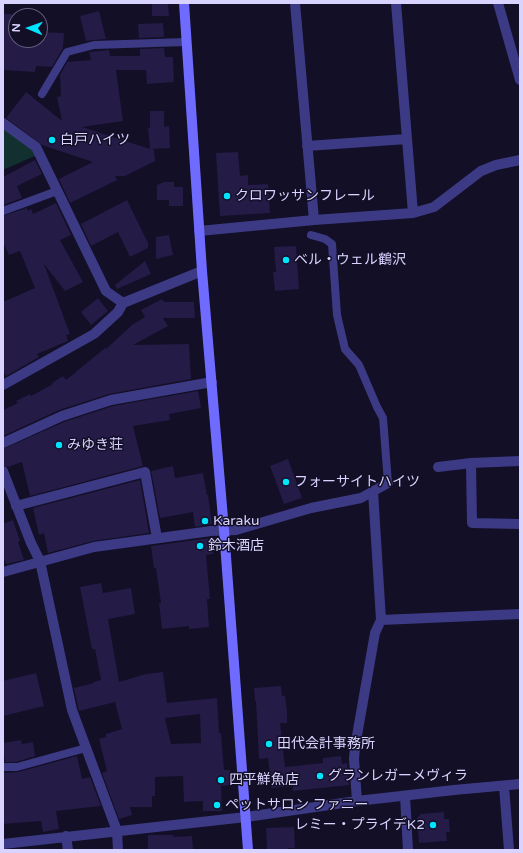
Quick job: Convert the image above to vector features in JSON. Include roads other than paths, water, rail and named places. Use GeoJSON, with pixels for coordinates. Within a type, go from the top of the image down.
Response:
{"type":"FeatureCollection","features":[{"type":"Feature","properties":{"kind":"street"},"geometry":{"type":"LineString","coordinates":[[184,3],[202,271],[224,530],[248,850]]}},
{"type":"Feature","properties":{"kind":"street"},"geometry":{"type":"LineString","coordinates":[[295,3],[314,220]]}},
{"type":"Feature","properties":{"kind":"street"},"geometry":{"type":"LineString","coordinates":[[396,3],[413,213]]}},
{"type":"Feature","properties":{"kind":"street"},"geometry":{"type":"LineString","coordinates":[[498,3],[520,80]]}},
{"type":"Feature","properties":{"kind":"street"},"geometry":{"type":"LineString","coordinates":[[3,122],[36,147],[56,191],[106,291],[123,303]]}},
{"type":"Feature","properties":{"kind":"street"},"geometry":{"type":"LineString","coordinates":[[307,146],[407,140]]}},
{"type":"Feature","properties":{"kind":"street"},"geometry":{"type":"LineString","coordinates":[[199,231],[314,220],[413,213],[434,207],[481,171],[496,165],[520,160]]}},
{"type":"Feature","properties":{"kind":"street"},"geometry":{"type":"LineString","coordinates":[[3,385],[94,334],[118,312],[123,303],[202,271]]}},
{"type":"Feature","properties":{"kind":"street"},"geometry":{"type":"LineString","coordinates":[[3,443],[62,416],[111,400],[212,382]]}},
{"type":"Feature","properties":{"kind":"street"},"geometry":{"type":"LineString","coordinates":[[438,467],[471,463],[520,461]]}},
{"type":"Feature","properties":{"kind":"street"},"geometry":{"type":"LineString","coordinates":[[471,463],[472,523],[520,524]]}},
{"type":"Feature","properties":{"kind":"street"},"geometry":{"type":"LineString","coordinates":[[3,471],[31,543],[40,561],[72,710],[117,831],[118,850]]}},
{"type":"Feature","properties":{"kind":"street"},"geometry":{"type":"LineString","coordinates":[[16,506],[145,472],[157,538]]}},
{"type":"Feature","properties":{"kind":"street"},"geometry":{"type":"LineString","coordinates":[[3,572],[94,547],[157,538],[224,530],[236,530],[311,508],[361,498],[388,483]]}},
{"type":"Feature","properties":{"kind":"street"},"geometry":{"type":"LineString","coordinates":[[357,801],[354,759],[355,747],[375,633],[381,620],[373,491]]}},
{"type":"Feature","properties":{"kind":"street"},"geometry":{"type":"LineString","coordinates":[[381,620],[520,614]]}},
{"type":"Feature","properties":{"kind":"street"},"geometry":{"type":"LineString","coordinates":[[3,844],[246,817],[357,801],[520,784]]}},
{"type":"Feature","properties":{"kind":"street"},"geometry":{"type":"LineString","coordinates":[[504,786],[509,850]]}},
{"type":"Feature","properties":{"kind":"street"},"geometry":{"type":"LineString","coordinates":[[405,796],[408,850]]}},
{"type":"Feature","properties":{"kind":"street"},"geometry":{"type":"LineString","coordinates":[[66,836],[68,850]]}},
{"type":"Feature","properties":{"kind":"lane"},"geometry":{"type":"LineString","coordinates":[[42,94],[67,52],[94,45],[186,42]]}},
{"type":"Feature","properties":{"kind":"lane"},"geometry":{"type":"LineString","coordinates":[[3,211],[56,191]]}},
{"type":"Feature","properties":{"kind":"lane"},"geometry":{"type":"LineString","coordinates":[[311,235],[325,239],[332,244],[337,315],[345,349],[360,365],[383,418],[388,483]]}},
{"type":"Feature","properties":{"kind":"lane"},"geometry":{"type":"LineString","coordinates":[[3,767],[17,767],[86,748]]}},
{"type":"Feature","properties":{"kind":"place","name":"白戸ハイツ"},"geometry":{"type":"Point","coordinates":[52,140]}},
{"type":"Feature","properties":{"kind":"place","name":"クロワッサンフレール"},"geometry":{"type":"Point","coordinates":[227,196]}},
{"type":"Feature","properties":{"kind":"place","name":"ベル・ウェル鶴沢"},"geometry":{"type":"Point","coordinates":[286,260]}},
{"type":"Feature","properties":{"kind":"place","name":"みゆき荘"},"geometry":{"type":"Point","coordinates":[59,445]}},
{"type":"Feature","properties":{"kind":"place","name":"フォーサイトハイツ"},"geometry":{"type":"Point","coordinates":[286,482]}},
{"type":"Feature","properties":{"kind":"place","name":"Karaku"},"geometry":{"type":"Point","coordinates":[205,521]}},
{"type":"Feature","properties":{"kind":"place","name":"鈴木酒店"},"geometry":{"type":"Point","coordinates":[200,546]}},
{"type":"Feature","properties":{"kind":"place","name":"田代会計事務所"},"geometry":{"type":"Point","coordinates":[269,744]}},
{"type":"Feature","properties":{"kind":"place","name":"グランレガーメヴィラ"},"geometry":{"type":"Point","coordinates":[320,776]}},
{"type":"Feature","properties":{"kind":"place","name":"四平鮮魚店"},"geometry":{"type":"Point","coordinates":[221,780]}},
{"type":"Feature","properties":{"kind":"place","name":"ペットサロン ファニー"},"geometry":{"type":"Point","coordinates":[217,805]}},
{"type":"Feature","properties":{"kind":"place","name":"レミー・プライデK2"},"geometry":{"type":"Point","coordinates":[433,825]}}]}
